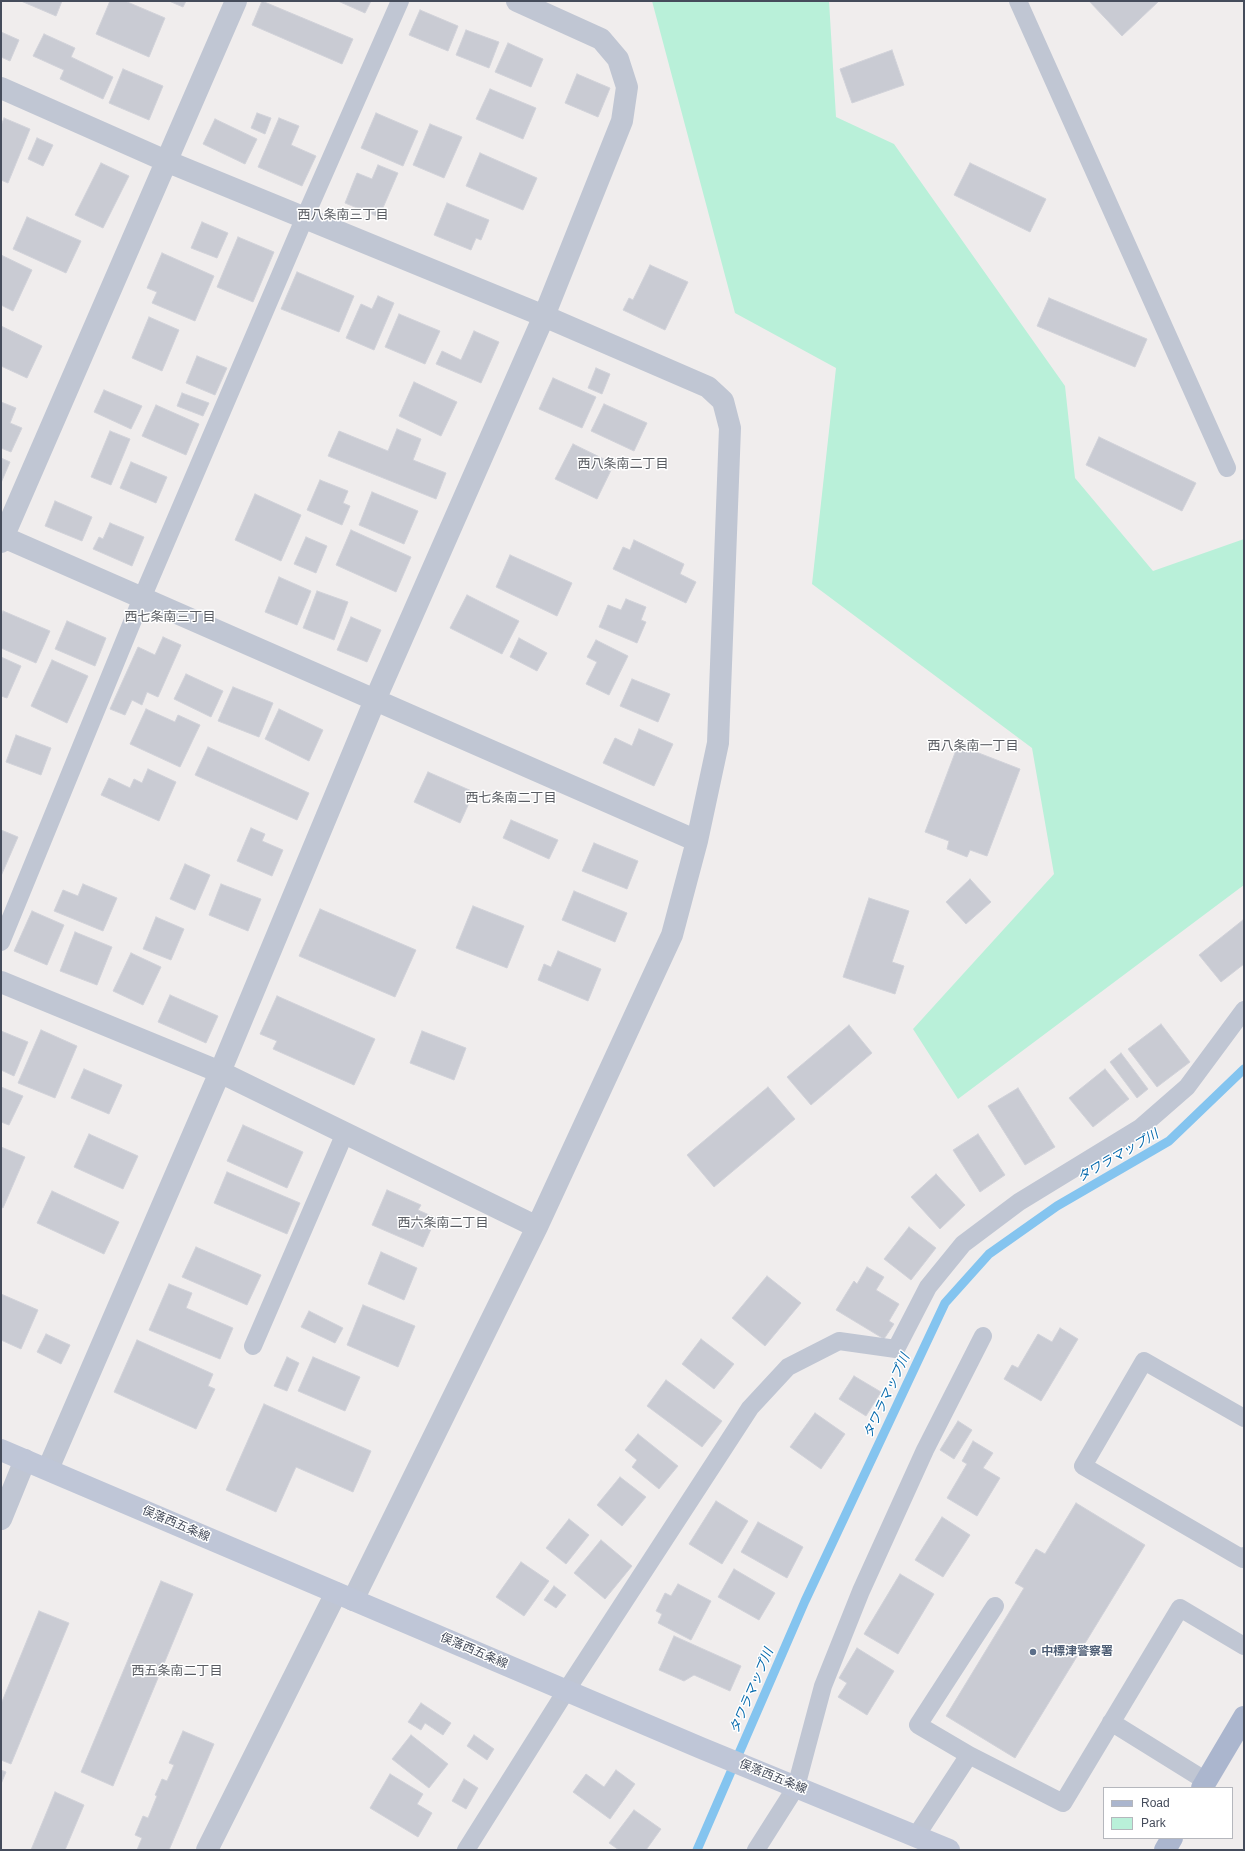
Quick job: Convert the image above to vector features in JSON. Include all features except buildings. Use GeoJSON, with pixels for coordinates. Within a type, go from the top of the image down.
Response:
{"type":"FeatureCollection","features":[{"type":"Feature","properties":{"kind":"main road","name":"俣落西五条線"},"geometry":{"type":"LineString","coordinates":[[1,1450],[701,1748],[948,1850]]}},
{"type":"Feature","properties":{"kind":"main road"},"geometry":{"type":"LineString","coordinates":[[1204,1784],[1244,1717]]}},
{"type":"Feature","properties":{"kind":"main road"},"geometry":{"type":"LineString","coordinates":[[1165,1850],[1171,1839]]}},
{"type":"Feature","properties":{"kind":"street"},"geometry":{"type":"LineString","coordinates":[[236,1],[2,538],[696,840]]}},
{"type":"Feature","properties":{"kind":"street"},"geometry":{"type":"LineString","coordinates":[[48,1469],[220,1072],[375,700],[544,316],[622,121],[627,87],[618,59],[601,39],[516,1]]}},
{"type":"Feature","properties":{"kind":"street"},"geometry":{"type":"LineString","coordinates":[[1,88],[166,161],[544,316],[708,387],[723,401],[730,428],[718,743],[696,840],[672,935],[538,1227],[345,1596],[207,1850]]}},
{"type":"Feature","properties":{"kind":"street"},"geometry":{"type":"LineString","coordinates":[[1,982],[220,1072],[538,1227]]}},
{"type":"Feature","properties":{"kind":"street"},"geometry":{"type":"LineString","coordinates":[[1,1519],[25,1460]]}},
{"type":"Feature","properties":{"kind":"lane"},"geometry":{"type":"LineString","coordinates":[[1,942],[142,598],[305,217],[400,1]]}},
{"type":"Feature","properties":{"kind":"lane"},"geometry":{"type":"LineString","coordinates":[[1018,1],[1227,468]]}},
{"type":"Feature","properties":{"kind":"lane"},"geometry":{"type":"LineString","coordinates":[[466,1850],[566,1690],[750,1408],[788,1367],[839,1341],[896,1349],[928,1286],[964,1244],[1020,1202],[1140,1128],[1187,1087],[1244,1010]]}},
{"type":"Feature","properties":{"kind":"lane"},"geometry":{"type":"LineString","coordinates":[[253,1346],[345,1133]]}},
{"type":"Feature","properties":{"kind":"lane"},"geometry":{"type":"LineString","coordinates":[[756,1850],[796,1787],[823,1686],[861,1591],[925,1450],[983,1336]]}},
{"type":"Feature","properties":{"kind":"lane"},"geometry":{"type":"LineString","coordinates":[[1244,1418],[1144,1360],[1083,1466],[1242,1559],[1244,1556]]}},
{"type":"Feature","properties":{"kind":"lane"},"geometry":{"type":"LineString","coordinates":[[995,1606],[918,1725],[969,1755],[1063,1803],[1180,1608],[1244,1646]]}},
{"type":"Feature","properties":{"kind":"lane"},"geometry":{"type":"LineString","coordinates":[[1111,1722],[1204,1784]]}},
{"type":"Feature","properties":{"kind":"lane"},"geometry":{"type":"LineString","coordinates":[[916,1836],[969,1755]]}},
{"type":"Feature","properties":{"kind":"green space"},"geometry":{"type":"Polygon","coordinates":[[[652,1],[829,1],[836,117],[894,144],[1065,386],[1075,478],[1153,571],[1244,539],[1244,885],[958,1099],[913,1029],[1054,874],[1032,748],[812,584],[836,368],[735,313],[652,1]]]}},
{"type":"Feature","properties":{"kind":"waterway","name":"タワラマップ川"},"geometry":{"type":"LineString","coordinates":[[697,1850],[805,1601],[945,1303],[989,1254],[1057,1206],[1169,1141],[1244,1069]]}},
{"type":"Feature","properties":{"kind":"place","name":"中標津警察署"},"geometry":{"type":"Point","coordinates":[1033,1652]}},
{"type":"Feature","properties":{"kind":"district","name":"西八条南三丁目"},"geometry":{"type":"Point","coordinates":[343,215]}},
{"type":"Feature","properties":{"kind":"district","name":"西八条南二丁目"},"geometry":{"type":"Point","coordinates":[623,464]}},
{"type":"Feature","properties":{"kind":"district","name":"西七条南三丁目"},"geometry":{"type":"Point","coordinates":[170,617]}},
{"type":"Feature","properties":{"kind":"district","name":"西八条南一丁目"},"geometry":{"type":"Point","coordinates":[973,746]}},
{"type":"Feature","properties":{"kind":"district","name":"西七条南二丁目"},"geometry":{"type":"Point","coordinates":[511,798]}},
{"type":"Feature","properties":{"kind":"district","name":"西六条南二丁目"},"geometry":{"type":"Point","coordinates":[443,1223]}},
{"type":"Feature","properties":{"kind":"district","name":"西五条南二丁目"},"geometry":{"type":"Point","coordinates":[177,1671]}}]}
